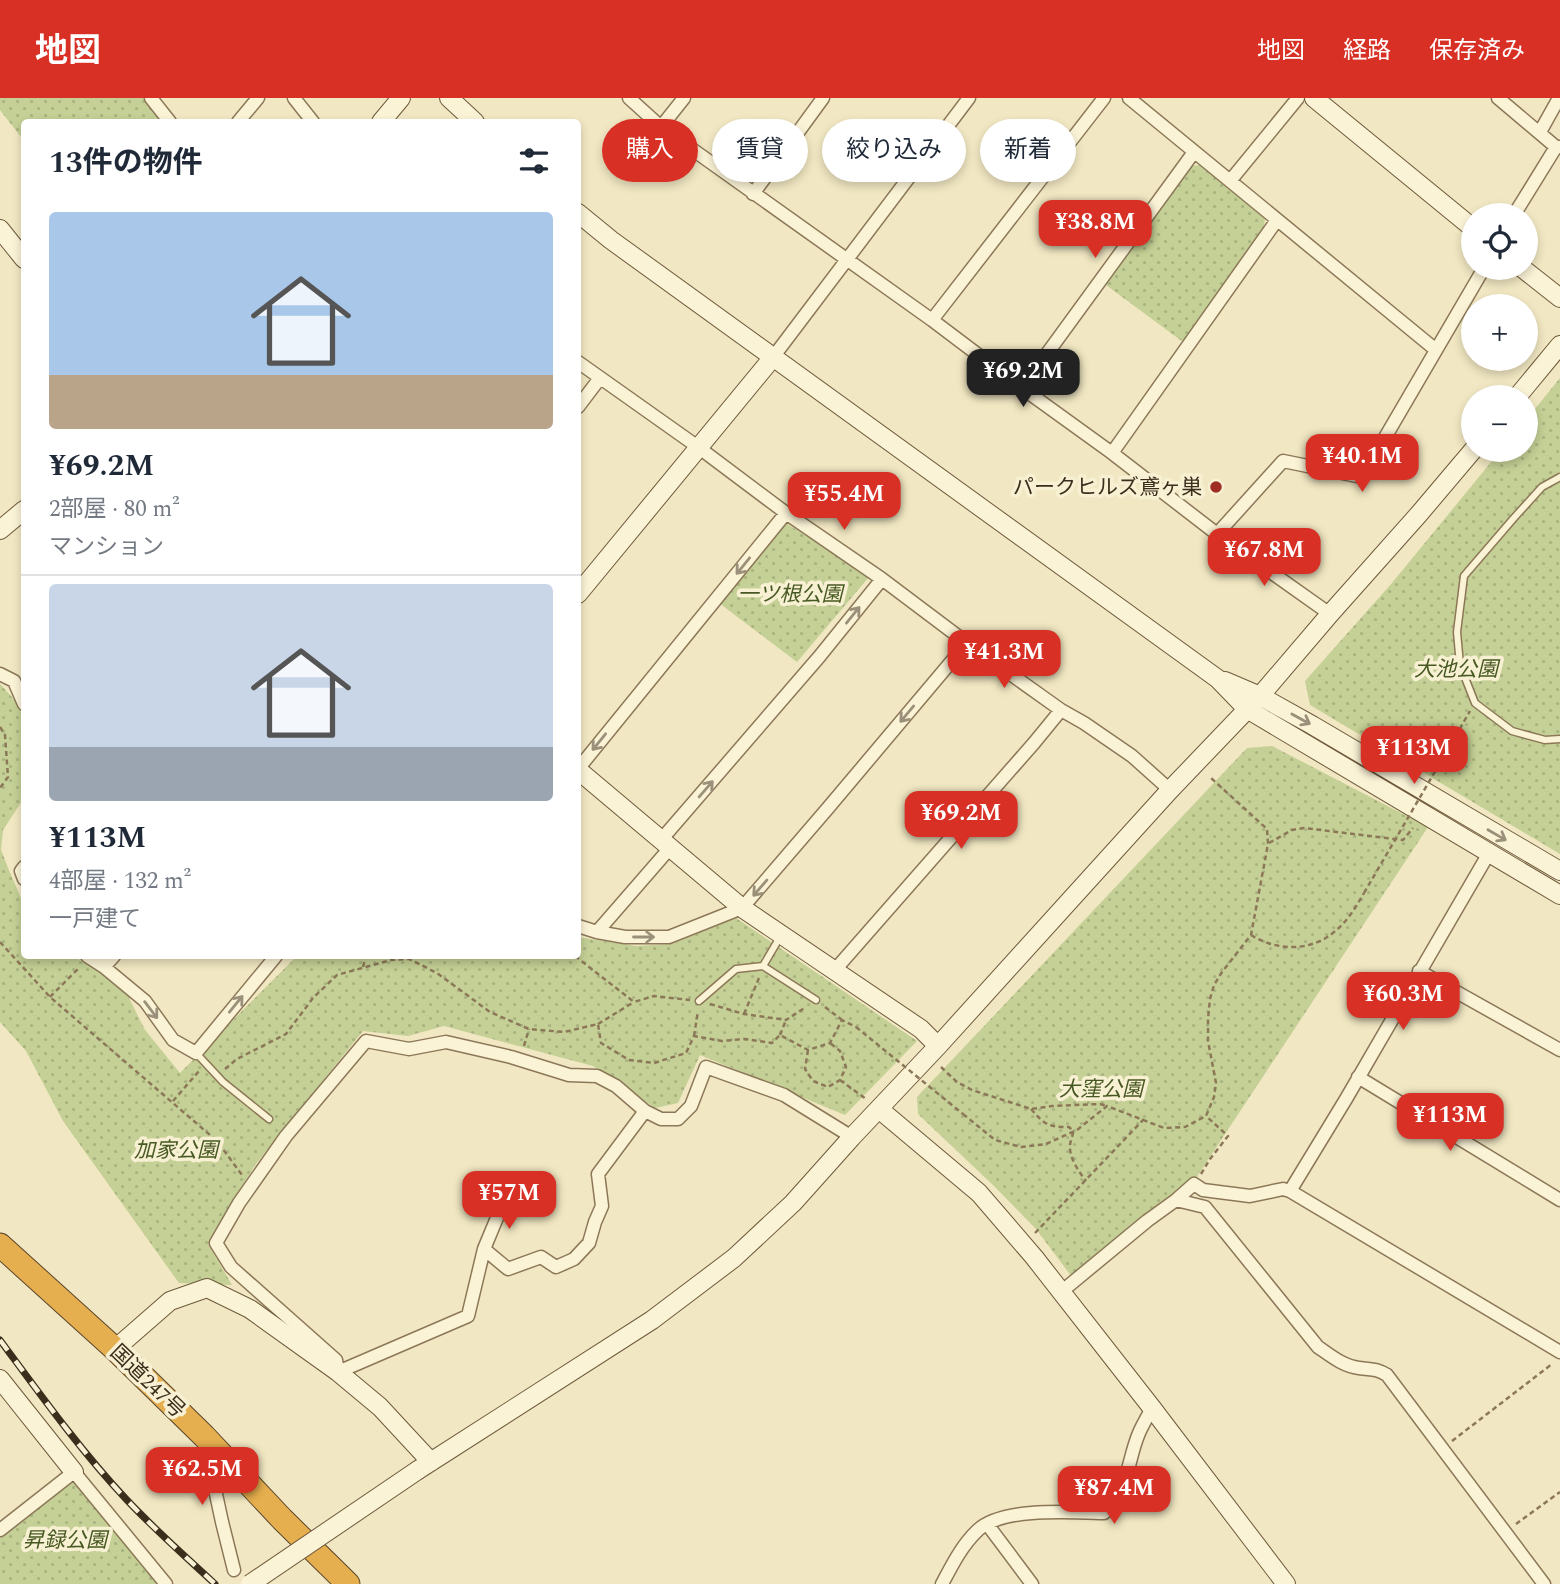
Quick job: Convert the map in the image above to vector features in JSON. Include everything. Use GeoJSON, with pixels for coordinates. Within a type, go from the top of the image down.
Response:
{"type":"FeatureCollection","features":[{"type":"Feature","properties":{"kind":"highway","name":"国道247号"},"geometry":{"type":"LineString","coordinates":[[0,1245],[115,1349],[348,1584]]}},
{"type":"Feature","properties":{"kind":"street"},"geometry":{"type":"LineString","coordinates":[[150,98],[165,119]]}},
{"type":"Feature","properties":{"kind":"street"},"geometry":{"type":"LineString","coordinates":[[240,119],[258,98]]}},
{"type":"Feature","properties":{"kind":"street"},"geometry":{"type":"LineString","coordinates":[[294,98],[311,119]]}},
{"type":"Feature","properties":{"kind":"street"},"geometry":{"type":"LineString","coordinates":[[384,119],[401,98]]}},
{"type":"Feature","properties":{"kind":"street"},"geometry":{"type":"LineString","coordinates":[[449,98],[471,119]]}},
{"type":"Feature","properties":{"kind":"street"},"geometry":{"type":"LineString","coordinates":[[629,98],[652,119]]}},
{"type":"Feature","properties":{"kind":"street"},"geometry":{"type":"LineString","coordinates":[[667,119],[684,98]]}},
{"type":"Feature","properties":{"kind":"street"},"geometry":{"type":"LineString","coordinates":[[753,194],[823,98]]}},
{"type":"Feature","properties":{"kind":"street"},"geometry":{"type":"LineString","coordinates":[[581,590],[774,356],[969,98]]}},
{"type":"Feature","properties":{"kind":"street"},"geometry":{"type":"LineString","coordinates":[[932,320],[1104,98]]}},
{"type":"Feature","properties":{"kind":"street"},"geometry":{"type":"LineString","coordinates":[[1129,98],[1436,351]]}},
{"type":"Feature","properties":{"kind":"street"},"geometry":{"type":"LineString","coordinates":[[1230,181],[1298,98]]}},
{"type":"Feature","properties":{"kind":"street"},"geometry":{"type":"LineString","coordinates":[[1314,98],[1461,218]]}},
{"type":"Feature","properties":{"kind":"street"},"geometry":{"type":"LineString","coordinates":[[1498,98],[1558,147],[1522,203]]}},
{"type":"Feature","properties":{"kind":"street"},"geometry":{"type":"LineString","coordinates":[[1539,132],[1559,98]]}},
{"type":"Feature","properties":{"kind":"street"},"geometry":{"type":"LineString","coordinates":[[1022,388],[1194,152]]}},
{"type":"Feature","properties":{"kind":"street"},"geometry":{"type":"LineString","coordinates":[[698,154],[932,320],[1217,534],[1330,614]]}},
{"type":"Feature","properties":{"kind":"street"},"geometry":{"type":"LineString","coordinates":[[581,215],[611,240],[1218,679],[1489,853],[1560,895]]}},
{"type":"Feature","properties":{"kind":"street"},"geometry":{"type":"LineString","coordinates":[[1112,453],[1277,220]]}},
{"type":"Feature","properties":{"kind":"street"},"geometry":{"type":"LineString","coordinates":[[0,229],[21,255]]}},
{"type":"Feature","properties":{"kind":"street"},"geometry":{"type":"LineString","coordinates":[[1217,534],[1283,461],[1362,477],[1477,280]]}},
{"type":"Feature","properties":{"kind":"street"},"geometry":{"type":"LineString","coordinates":[[1537,280],[1560,298]]}},
{"type":"Feature","properties":{"kind":"street"},"geometry":{"type":"LineString","coordinates":[[1527,385],[1560,345]]}},
{"type":"Feature","properties":{"kind":"street"},"geometry":{"type":"LineString","coordinates":[[581,364],[1061,710],[1132,755],[1170,790]]}},
{"type":"Feature","properties":{"kind":"street"},"geometry":{"type":"LineString","coordinates":[[581,403],[600,379]]}},
{"type":"Feature","properties":{"kind":"street"},"geometry":{"type":"LineString","coordinates":[[250,1584],[425,1466],[652,1320],[734,1258],[793,1203],[1170,790],[1254,703],[1463,462]]}},
{"type":"Feature","properties":{"kind":"street"},"geometry":{"type":"LineString","coordinates":[[0,530],[21,512]]}},
{"type":"Feature","properties":{"kind":"street"},"geometry":{"type":"LineString","coordinates":[[581,765],[786,513]]}},
{"type":"Feature","properties":{"kind":"street"},"geometry":{"type":"LineString","coordinates":[[597,932],[665,844],[882,579]]}},
{"type":"Feature","properties":{"kind":"street"},"geometry":{"type":"LineString","coordinates":[[581,927],[625,937],[669,937],[742,908],[967,643]]}},
{"type":"Feature","properties":{"kind":"street"},"geometry":{"type":"LineString","coordinates":[[0,674],[21,687]]}},
{"type":"Feature","properties":{"kind":"street"},"geometry":{"type":"LineString","coordinates":[[1254,703],[1312,725],[1560,871]]}},
{"type":"Feature","properties":{"kind":"street"},"geometry":{"type":"LineString","coordinates":[[834,971],[1061,710]]}},
{"type":"Feature","properties":{"kind":"street"},"geometry":{"type":"LineString","coordinates":[[581,772],[742,908],[921,1029],[938,1046]]}},
{"type":"Feature","properties":{"kind":"street"},"geometry":{"type":"LineString","coordinates":[[1290,1191],[1489,853]]}},
{"type":"Feature","properties":{"kind":"street"},"geometry":{"type":"LineString","coordinates":[[92,959],[145,1001],[173,1040],[195,1053],[273,959]]}},
{"type":"Feature","properties":{"kind":"street"},"geometry":{"type":"LineString","coordinates":[[104,967],[111,959]]}},
{"type":"Feature","properties":{"kind":"street"},"geometry":{"type":"LineString","coordinates":[[1419,971],[1560,1050]]}},
{"type":"Feature","properties":{"kind":"street"},"geometry":{"type":"LineString","coordinates":[[338,1373],[336,1360],[231,1267],[216,1243],[239,1203],[286,1136],[366,1041],[409,1049],[446,1042],[569,1075],[597,1076],[615,1086],[645,1111],[662,1119],[678,1119],[691,1106],[706,1067],[784,1095],[852,1137]]}},
{"type":"Feature","properties":{"kind":"street"},"geometry":{"type":"LineString","coordinates":[[1358,1077],[1560,1200]]}},
{"type":"Feature","properties":{"kind":"street"},"geometry":{"type":"LineString","coordinates":[[879,1109],[979,1193],[1034,1257],[1286,1584]]}},
{"type":"Feature","properties":{"kind":"street"},"geometry":{"type":"LineString","coordinates":[[484,1249],[508,1269],[541,1257],[556,1267],[574,1259],[589,1243],[602,1206],[597,1174],[645,1111]]}},
{"type":"Feature","properties":{"kind":"street"},"geometry":{"type":"LineString","coordinates":[[1060,1292],[1194,1184],[1203,1190],[1250,1196],[1283,1189],[1560,1352]]}},
{"type":"Feature","properties":{"kind":"street"},"geometry":{"type":"LineString","coordinates":[[1176,1200],[1205,1207],[1318,1346],[1349,1366],[1376,1369],[1387,1375],[1544,1584]]}},
{"type":"Feature","properties":{"kind":"street"},"geometry":{"type":"LineString","coordinates":[[338,1373],[468,1316],[484,1249],[504,1201]]}},
{"type":"Feature","properties":{"kind":"street"},"geometry":{"type":"LineString","coordinates":[[115,1349],[170,1301],[207,1288],[250,1309],[380,1407],[425,1466]]}},
{"type":"Feature","properties":{"kind":"street"},"geometry":{"type":"LineString","coordinates":[[0,1379],[166,1584]]}},
{"type":"Feature","properties":{"kind":"street"},"geometry":{"type":"LineString","coordinates":[[942,1584],[955,1558],[978,1530],[987,1524],[1016,1514],[1104,1513],[1121,1492],[1139,1433],[1152,1408]]}},
{"type":"Feature","properties":{"kind":"street"},"geometry":{"type":"LineString","coordinates":[[204,1436],[234,1570]]}},
{"type":"Feature","properties":{"kind":"street"},"geometry":{"type":"LineString","coordinates":[[0,1530],[74,1472]]}},
{"type":"Feature","properties":{"kind":"street"},"geometry":{"type":"LineString","coordinates":[[987,1524],[1032,1584]]}},
{"type":"Feature","properties":{"kind":"lane"},"geometry":{"type":"LineString","coordinates":[[1560,477],[1542,487],[1464,576],[1457,632],[1460,666],[1475,703],[1511,731],[1545,740],[1560,739]]}},
{"type":"Feature","properties":{"kind":"lane"},"geometry":{"type":"LineString","coordinates":[[763,966],[781,936]]}},
{"type":"Feature","properties":{"kind":"lane"},"geometry":{"type":"LineString","coordinates":[[699,1001],[736,969],[763,966],[816,1000]]}},
{"type":"Feature","properties":{"kind":"lane"},"geometry":{"type":"LineString","coordinates":[[195,1053],[217,1076],[269,1118]]}},
{"type":"Feature","properties":{"kind":"path"},"geometry":{"type":"LineString","coordinates":[[1251,935],[1279,947],[1300,947],[1314,944],[1333,933],[1353,912],[1475,703]]}},
{"type":"Feature","properties":{"kind":"path"},"geometry":{"type":"LineString","coordinates":[[0,727],[5,736],[8,777],[0,788]]}},
{"type":"Feature","properties":{"kind":"path"},"geometry":{"type":"LineString","coordinates":[[941,1066],[957,1082],[972,1090],[1031,1109],[1100,1104],[1164,1128],[1185,1127],[1206,1116],[1214,1097],[1216,1083],[1208,1041],[1210,999],[1222,972],[1251,935],[1268,844],[1267,828],[1211,778]]}},
{"type":"Feature","properties":{"kind":"path"},"geometry":{"type":"LineString","coordinates":[[1268,844],[1292,830],[1304,828],[1403,840],[1418,822]]}},
{"type":"Feature","properties":{"kind":"path"},"geometry":{"type":"LineString","coordinates":[[0,942],[50,997],[217,1142],[251,1186]]}},
{"type":"Feature","properties":{"kind":"path"},"geometry":{"type":"LineString","coordinates":[[50,997],[85,959]]}},
{"type":"Feature","properties":{"kind":"path"},"geometry":{"type":"LineString","coordinates":[[363,967],[365,959]]}},
{"type":"Feature","properties":{"kind":"path"},"geometry":{"type":"LineString","coordinates":[[217,1076],[237,1059],[286,1034],[313,998],[337,975],[388,959]]}},
{"type":"Feature","properties":{"kind":"path"},"geometry":{"type":"LineString","coordinates":[[412,959],[437,973],[490,1012],[529,1029],[564,1032],[598,1024],[634,1002]]}},
{"type":"Feature","properties":{"kind":"path"},"geometry":{"type":"LineString","coordinates":[[744,1014],[763,966]]}},
{"type":"Feature","properties":{"kind":"path"},"geometry":{"type":"LineString","coordinates":[[598,1024],[601,1043],[629,1060],[654,1063],[686,1053],[694,1036],[699,1001]]}},
{"type":"Feature","properties":{"kind":"path"},"geometry":{"type":"LineString","coordinates":[[694,1036],[722,1041],[744,1039],[772,1044],[780,1035],[786,1020]]}},
{"type":"Feature","properties":{"kind":"path"},"geometry":{"type":"LineString","coordinates":[[780,1035],[808,1050],[830,1043],[842,1020],[856,1027],[995,1140],[1021,1147],[1046,1144],[1073,1131],[1107,1106]]}},
{"type":"Feature","properties":{"kind":"path"},"geometry":{"type":"LineString","coordinates":[[520,1060],[529,1029]]}},
{"type":"Feature","properties":{"kind":"path"},"geometry":{"type":"LineString","coordinates":[[808,1050],[805,1069],[813,1081],[828,1087],[840,1080],[846,1067],[839,1051],[830,1043]]}},
{"type":"Feature","properties":{"kind":"path"},"geometry":{"type":"LineString","coordinates":[[172,1102],[206,1064]]}},
{"type":"Feature","properties":{"kind":"path"},"geometry":{"type":"LineString","coordinates":[[840,1080],[879,1109]]}},
{"type":"Feature","properties":{"kind":"path"},"geometry":{"type":"LineString","coordinates":[[1031,1109],[1046,1125],[1069,1127],[1073,1131],[1070,1150],[1073,1161],[1086,1181]]}},
{"type":"Feature","properties":{"kind":"path"},"geometry":{"type":"LineString","coordinates":[[1196,1186],[1204,1168],[1228,1136],[1206,1116]]}},
{"type":"Feature","properties":{"kind":"path"},"geometry":{"type":"LineString","coordinates":[[1035,1233],[1144,1119]]}},
{"type":"Feature","properties":{"kind":"path"},"geometry":{"type":"LineString","coordinates":[[1443,1448],[1560,1357]]}},
{"type":"Feature","properties":{"kind":"path"},"geometry":{"type":"LineString","coordinates":[[1505,1532],[1560,1492]]}},
{"type":"Feature","properties":{"kind":"green space"},"geometry":{"type":"Polygon","coordinates":[[[0,98],[151,98],[163,114],[159,119],[21,119],[21,137],[0,110],[0,98]]]}},
{"type":"Feature","properties":{"kind":"green space"},"geometry":{"type":"Polygon","coordinates":[[[1200,165],[1265,218],[1264,227],[1183,342],[1106,285],[1192,166],[1200,165]]]}},
{"type":"Feature","properties":{"kind":"green space","name":"大池公園"},"geometry":{"type":"Polygon","coordinates":[[[1560,378],[1560,854],[1310,705],[1305,681],[1392,583],[1491,462],[1538,462],[1538,405],[1560,378]]]}},
{"type":"Feature","properties":{"kind":"green space","name":"一ツ根公園"},"geometry":{"type":"Polygon","coordinates":[[[786,523],[869,577],[797,662],[719,603],[786,523]]]}},
{"type":"Feature","properties":{"kind":"green space","name":"加家公園"},"geometry":{"type":"Polygon","coordinates":[[[0,684],[21,707],[21,803],[3,830],[1,850],[21,898],[21,959],[78,959],[112,979],[128,996],[145,1030],[180,1073],[294,959],[581,959],[581,937],[636,946],[672,944],[736,918],[917,1041],[845,1115],[700,1055],[678,1103],[655,1108],[593,1066],[444,1026],[408,1036],[363,1031],[255,1165],[208,1244],[232,1285],[179,1283],[63,1121],[26,1051],[0,1022],[0,684]]]}},
{"type":"Feature","properties":{"kind":"green space","name":"大窪公園"},"geometry":{"type":"Polygon","coordinates":[[[1272,746],[1428,827],[1196,1178],[1072,1277],[1036,1229],[918,1114],[917,1097],[1247,748],[1272,746]]]}},
{"type":"Feature","properties":{"kind":"green space","name":"昇録公園"},"geometry":{"type":"Polygon","coordinates":[[[74,1479],[157,1584],[0,1584],[0,1536],[74,1479]]]}},
{"type":"Feature","properties":{"kind":"railway"},"geometry":{"type":"LineString","coordinates":[[0,1340],[109,1480],[215,1584]]}},
{"type":"Feature","properties":{"kind":"place","name":"パークヒルズ鳶ヶ巣"},"geometry":{"type":"Point","coordinates":[1216,487]}}]}
